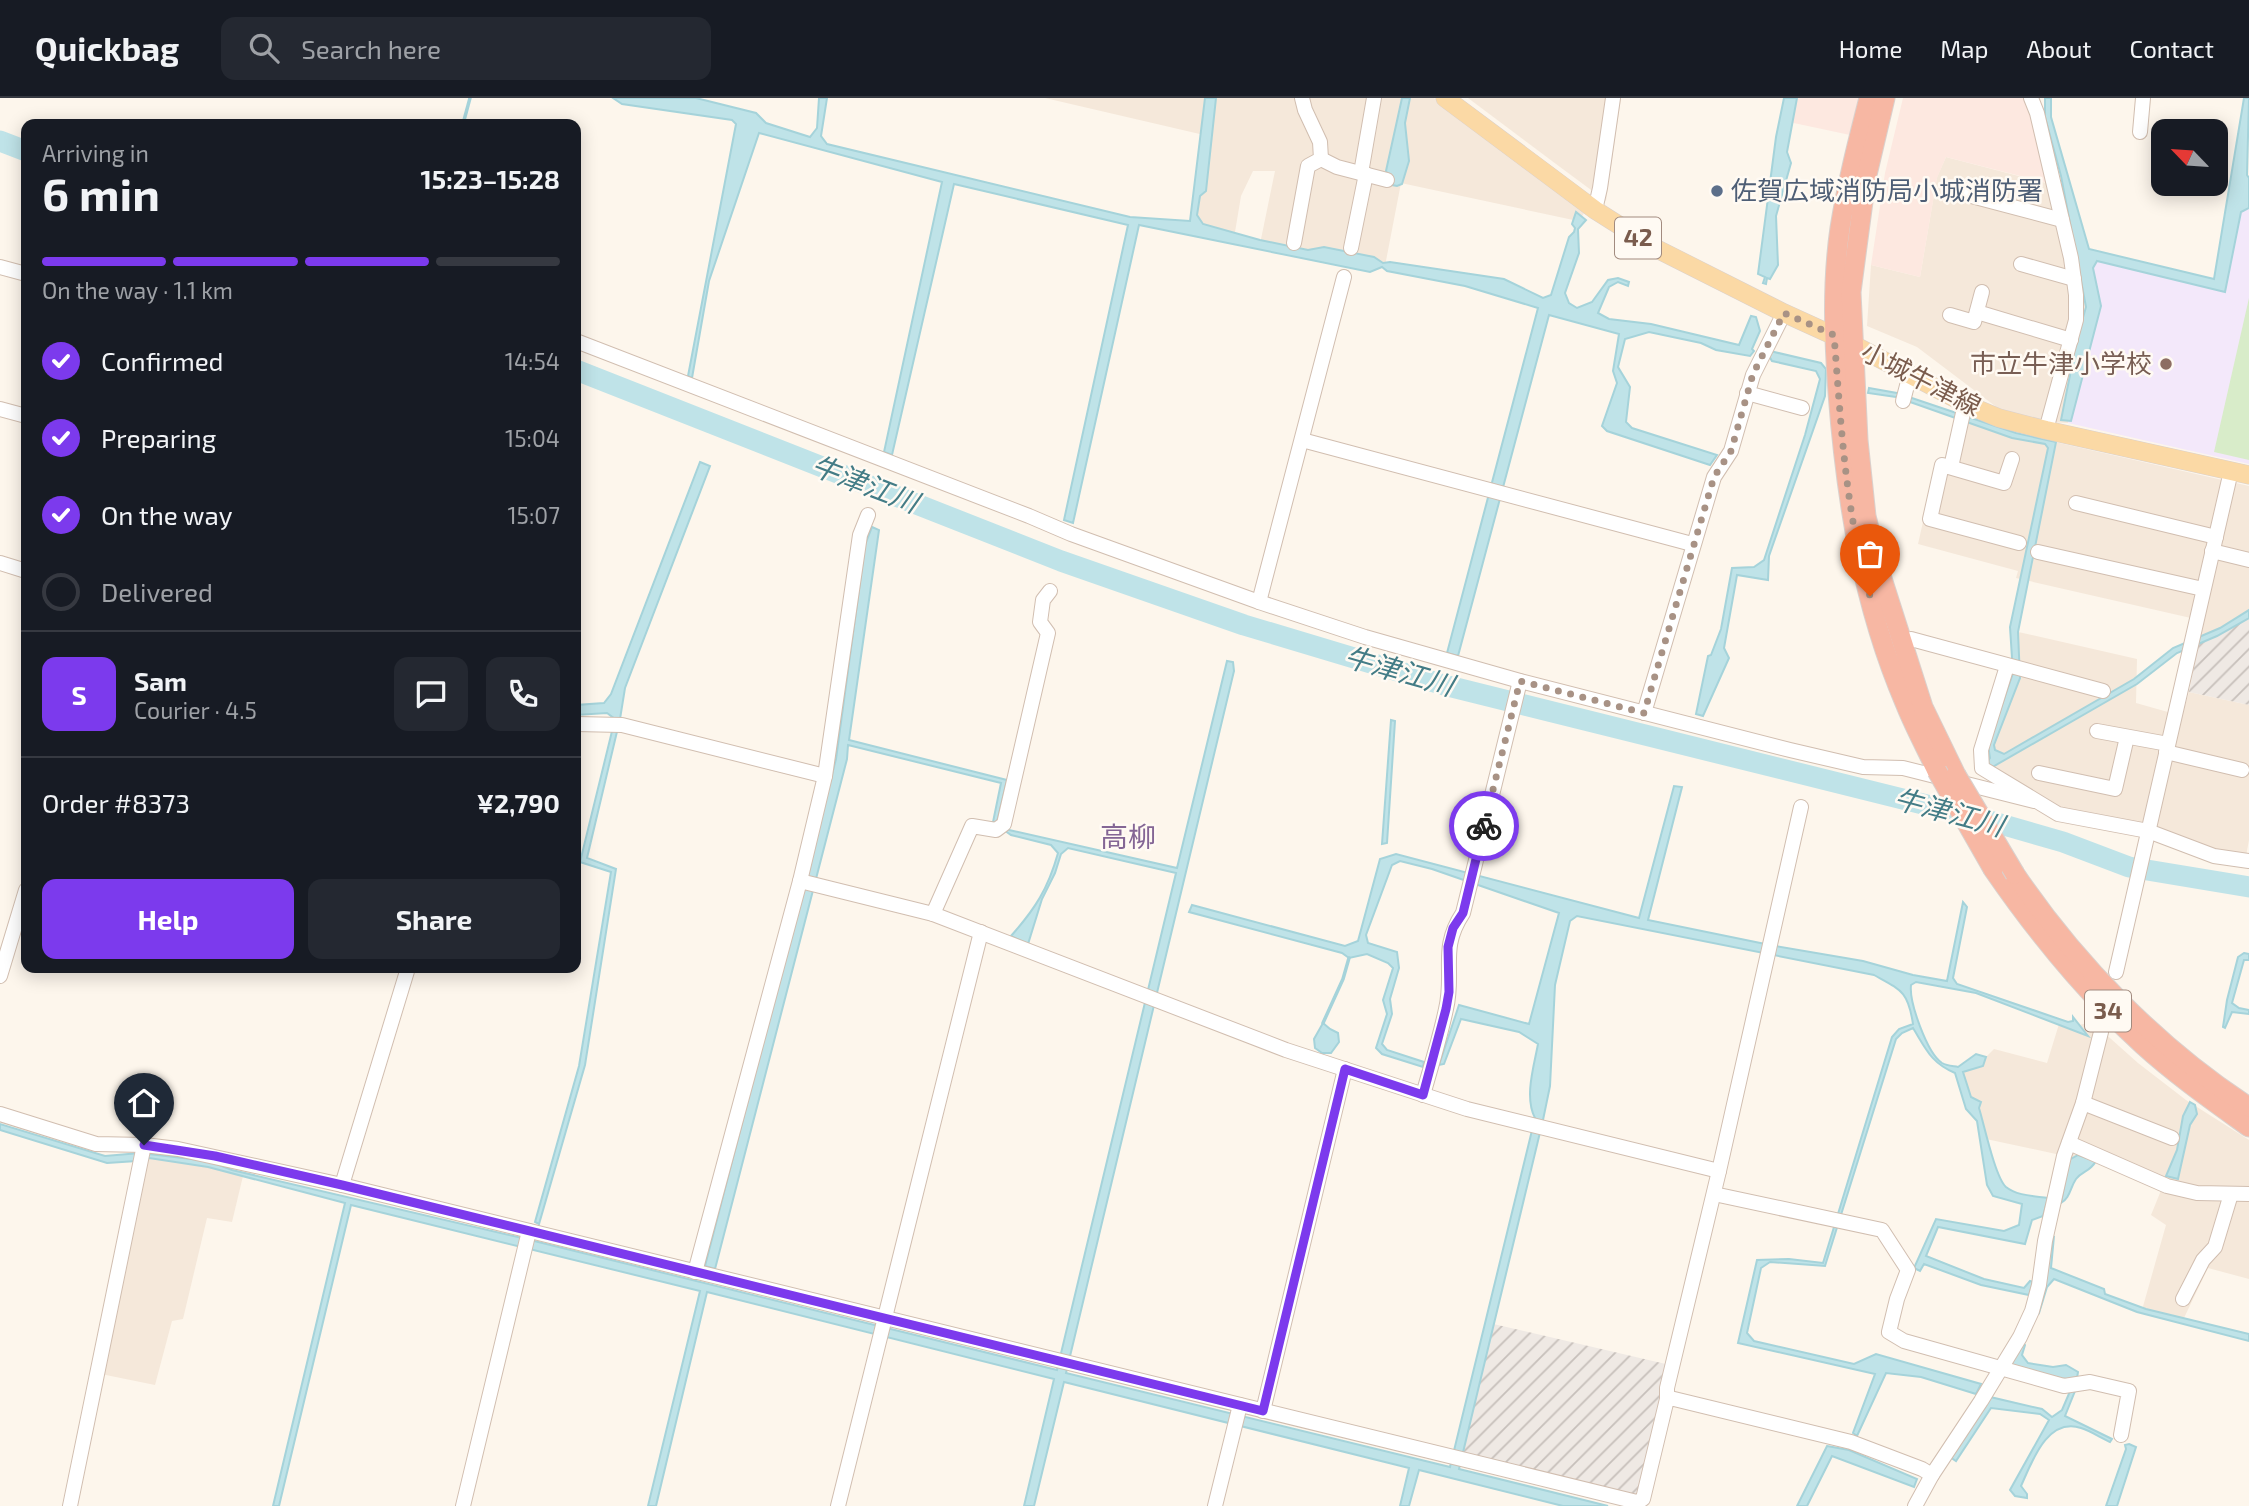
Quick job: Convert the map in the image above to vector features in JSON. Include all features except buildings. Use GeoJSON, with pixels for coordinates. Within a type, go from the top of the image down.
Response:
{"type":"FeatureCollection","features":[{"type":"Feature","properties":{"kind":"highway","name":"34"},"geometry":{"type":"LineString","coordinates":[[1868,98],[1840,229],[1842,453],[1852,521],[1864,575],[1881,638],[1905,703],[1937,771],[1993,869],[2063,963],[2108,1012],[2186,1081],[2249,1127]]}},
{"type":"Feature","properties":{"kind":"highway","name":"34"},"geometry":{"type":"LineString","coordinates":[[1885,98],[1866,179],[1843,339],[1866,516],[1878,566],[1923,707],[1956,775],[2015,874],[2063,938],[2124,1005],[2172,1049],[2249,1107]]}},
{"type":"Feature","properties":{"kind":"main road","name":"小城牛津線"},"geometry":{"type":"LineString","coordinates":[[1445,98],[1595,210],[1655,248],[1784,313],[1843,339],[1906,389],[1964,414],[1999,418],[2249,475]]}},
{"type":"Feature","properties":{"kind":"street"},"geometry":{"type":"LineString","coordinates":[[1303,98],[1305,110],[1320,142],[1321,159]]}},
{"type":"Feature","properties":{"kind":"street"},"geometry":{"type":"LineString","coordinates":[[1351,248],[1374,98]]}},
{"type":"Feature","properties":{"kind":"street"},"geometry":{"type":"LineString","coordinates":[[1595,210],[1614,98]]}},
{"type":"Feature","properties":{"kind":"street"},"geometry":{"type":"LineString","coordinates":[[2031,98],[2037,105],[2076,295],[2076,320],[2046,430]]}},
{"type":"Feature","properties":{"kind":"street"},"geometry":{"type":"LineString","coordinates":[[2140,132],[2143,98]]}},
{"type":"Feature","properties":{"kind":"street"},"geometry":{"type":"LineString","coordinates":[[1321,159],[1337,167],[1387,180]]}},
{"type":"Feature","properties":{"kind":"street"},"geometry":{"type":"LineString","coordinates":[[1294,243],[1308,166],[1321,159]]}},
{"type":"Feature","properties":{"kind":"street"},"geometry":{"type":"LineString","coordinates":[[1960,193],[2062,220]]}},
{"type":"Feature","properties":{"kind":"street"},"geometry":{"type":"LineString","coordinates":[[2021,264],[2074,279]]}},
{"type":"Feature","properties":{"kind":"street"},"geometry":{"type":"LineString","coordinates":[[0,267],[21,273]]}},
{"type":"Feature","properties":{"kind":"street"},"geometry":{"type":"LineString","coordinates":[[1259,602],[1344,277]]}},
{"type":"Feature","properties":{"kind":"street"},"geometry":{"type":"LineString","coordinates":[[1950,315],[1974,322],[1982,292]]}},
{"type":"Feature","properties":{"kind":"street"},"geometry":{"type":"LineString","coordinates":[[1977,312],[2071,340]]}},
{"type":"Feature","properties":{"kind":"street"},"geometry":{"type":"LineString","coordinates":[[1644,713],[1714,477],[1731,451],[1753,374],[1784,313]]}},
{"type":"Feature","properties":{"kind":"street"},"geometry":{"type":"LineString","coordinates":[[581,343],[1070,534],[1365,637],[1520,681],[1863,767],[1903,768],[2034,800]]}},
{"type":"Feature","properties":{"kind":"street"},"geometry":{"type":"LineString","coordinates":[[1746,393],[1802,408]]}},
{"type":"Feature","properties":{"kind":"street"},"geometry":{"type":"LineString","coordinates":[[0,409],[21,415]]}},
{"type":"Feature","properties":{"kind":"street"},"geometry":{"type":"LineString","coordinates":[[1951,467],[1964,414]]}},
{"type":"Feature","properties":{"kind":"street"},"geometry":{"type":"LineString","coordinates":[[1302,440],[1692,544]]}},
{"type":"Feature","properties":{"kind":"street"},"geometry":{"type":"LineString","coordinates":[[2012,459],[2004,483],[1942,465],[1930,519],[2019,543]]}},
{"type":"Feature","properties":{"kind":"street"},"geometry":{"type":"LineString","coordinates":[[2116,972],[2231,471]]}},
{"type":"Feature","properties":{"kind":"street"},"geometry":{"type":"LineString","coordinates":[[2076,503],[2216,537]]}},
{"type":"Feature","properties":{"kind":"street"},"geometry":{"type":"LineString","coordinates":[[695,1272],[800,881],[825,776],[860,535],[868,515]]}},
{"type":"Feature","properties":{"kind":"street"},"geometry":{"type":"LineString","coordinates":[[2212,551],[2249,560]]}},
{"type":"Feature","properties":{"kind":"street"},"geometry":{"type":"LineString","coordinates":[[2038,552],[2203,589]]}},
{"type":"Feature","properties":{"kind":"street"},"geometry":{"type":"LineString","coordinates":[[0,563],[21,569]]}},
{"type":"Feature","properties":{"kind":"street"},"geometry":{"type":"LineString","coordinates":[[933,914],[972,827],[1002,827],[1048,632],[1040,622],[1043,600],[1049,591]]}},
{"type":"Feature","properties":{"kind":"street"},"geometry":{"type":"LineString","coordinates":[[1902,641],[1911,639],[2103,691]]}},
{"type":"Feature","properties":{"kind":"street"},"geometry":{"type":"LineString","coordinates":[[2007,666],[1981,750],[1982,768],[2058,814],[2147,835],[2214,856],[2249,860]]}},
{"type":"Feature","properties":{"kind":"street"},"geometry":{"type":"LineString","coordinates":[[1423,1095],[1449,992],[1448,947],[1453,928],[1463,913],[1520,681]]}},
{"type":"Feature","properties":{"kind":"street"},"geometry":{"type":"LineString","coordinates":[[581,724],[617,725],[825,776]]}},
{"type":"Feature","properties":{"kind":"street"},"geometry":{"type":"LineString","coordinates":[[2097,731],[2242,770]]}},
{"type":"Feature","properties":{"kind":"street"},"geometry":{"type":"LineString","coordinates":[[2039,773],[2115,789],[2127,737]]}},
{"type":"Feature","properties":{"kind":"street"},"geometry":{"type":"LineString","coordinates":[[0,1114],[96,1144],[144,1145],[215,1156],[342,1185],[1456,1458],[1597,1500],[1637,1502],[1643,1499],[1667,1399],[1801,807]]}},
{"type":"Feature","properties":{"kind":"street"},"geometry":{"type":"LineString","coordinates":[[800,881],[933,914],[1286,1050],[1467,1109],[1720,1171]]}},
{"type":"Feature","properties":{"kind":"street"},"geometry":{"type":"LineString","coordinates":[[0,976],[21,907]]}},
{"type":"Feature","properties":{"kind":"street"},"geometry":{"type":"LineString","coordinates":[[838,1506],[981,932]]}},
{"type":"Feature","properties":{"kind":"street"},"geometry":{"type":"LineString","coordinates":[[342,1185],[406,973]]}},
{"type":"Feature","properties":{"kind":"street"},"geometry":{"type":"LineString","coordinates":[[1915,1506],[2001,1369],[2032,1311],[2064,1156],[2083,1103],[2101,1032]]}},
{"type":"Feature","properties":{"kind":"street"},"geometry":{"type":"LineString","coordinates":[[1263,1411],[1345,1069]]}},
{"type":"Feature","properties":{"kind":"street"},"geometry":{"type":"LineString","coordinates":[[2083,1103],[2172,1138]]}},
{"type":"Feature","properties":{"kind":"street"},"geometry":{"type":"LineString","coordinates":[[2069,1143],[2166,1186],[2197,1194],[2249,1194]]}},
{"type":"Feature","properties":{"kind":"street"},"geometry":{"type":"LineString","coordinates":[[70,1506],[144,1145]]}},
{"type":"Feature","properties":{"kind":"street"},"geometry":{"type":"LineString","coordinates":[[1714,1194],[1882,1230],[1908,1270],[1889,1332],[1904,1341],[2064,1385],[2090,1382],[2129,1391],[2121,1435]]}},
{"type":"Feature","properties":{"kind":"street"},"geometry":{"type":"LineString","coordinates":[[2183,1299],[2203,1260],[2214,1247],[2231,1194]]}},
{"type":"Feature","properties":{"kind":"street"},"geometry":{"type":"LineString","coordinates":[[463,1506],[529,1231]]}},
{"type":"Feature","properties":{"kind":"street"},"geometry":{"type":"LineString","coordinates":[[1667,1399],[1851,1442],[1932,1475]]}},
{"type":"Feature","properties":{"kind":"street"},"geometry":{"type":"LineString","coordinates":[[1215,1506],[1240,1405]]}},
{"type":"Feature","properties":{"kind":"shaded area"},"geometry":{"type":"Polygon","coordinates":[[[1045,98],[1434,98],[1586,211],[1578,221],[1401,183],[1385,266],[1260,244],[1275,171],[1253,171],[1241,196],[1234,238],[1192,228],[1204,135],[1045,98]]]}},
{"type":"Feature","properties":{"kind":"shaded area"},"geometry":{"type":"Polygon","coordinates":[[[1468,98],[1621,98],[1606,201],[1556,164],[1468,98]]]}},
{"type":"Feature","properties":{"kind":"shaded area"},"geometry":{"type":"Polygon","coordinates":[[[1792,98],[1859,98],[1850,135],[1789,122],[1792,98]]]}},
{"type":"Feature","properties":{"kind":"shaded area"},"geometry":{"type":"Polygon","coordinates":[[[1903,98],[2031,98],[2048,183],[1946,157],[1937,178],[1920,277],[1871,265],[1885,173],[1903,98]]]}},
{"type":"Feature","properties":{"kind":"shaded area"},"geometry":{"type":"Polygon","coordinates":[[[1946,157],[2069,189],[2099,306],[2068,423],[2045,422],[1999,409],[1917,347],[1867,326],[1871,265],[1920,277],[1937,177],[1946,157]]]}},
{"type":"Feature","properties":{"kind":"shaded area","name":"市立牛津小学校"},"geometry":{"type":"Polygon","coordinates":[[[2237,202],[2249,204],[2249,464],[2068,423],[2099,306],[2088,257],[2222,288],[2237,202]]]}},
{"type":"Feature","properties":{"kind":"shaded area"},"geometry":{"type":"Polygon","coordinates":[[[1959,416],[2016,433],[2249,486],[2249,613],[2199,641],[2204,621],[2016,578],[2018,571],[1918,544],[1937,460],[1948,460],[1959,416]]]}},
{"type":"Feature","properties":{"kind":"shaded area"},"geometry":{"type":"Polygon","coordinates":[[[2249,613],[2249,705],[2189,692],[2199,641],[2249,613]]]}},
{"type":"Feature","properties":{"kind":"shaded area"},"geometry":{"type":"Polygon","coordinates":[[[2014,631],[2137,659],[2136,703],[2182,716],[2189,692],[2249,705],[2249,840],[2246,856],[2050,812],[1980,769],[2016,675],[2014,631]]]}},
{"type":"Feature","properties":{"kind":"shaded area"},"geometry":{"type":"Polygon","coordinates":[[[2092,1022],[2138,1063],[2186,1100],[2249,1140],[2249,1279],[2208,1268],[2183,1320],[2142,1310],[2166,1225],[2151,1215],[2162,1188],[2094,1158],[2076,1165],[2056,1154],[1986,1139],[1962,1071],[1994,1049],[2047,1063],[2059,1024],[2079,1025],[2092,1022]]]}},
{"type":"Feature","properties":{"kind":"shaded area"},"geometry":{"type":"Polygon","coordinates":[[[144,1156],[207,1165],[243,1176],[232,1222],[207,1218],[183,1319],[172,1321],[155,1385],[101,1374],[144,1156]]]}},
{"type":"Feature","properties":{"kind":"shaded area"},"geometry":{"type":"Polygon","coordinates":[[[1489,1323],[1670,1365],[1640,1491],[1634,1495],[1458,1454],[1489,1323]]]}},
{"type":"Feature","properties":{"kind":"green space"},"geometry":{"type":"Polygon","coordinates":[[[2249,298],[2249,460],[2214,452],[2249,298]]]}},
{"type":"Feature","properties":{"kind":"water"},"geometry":{"type":"Polygon","coordinates":[[[613,98],[696,98],[756,113],[766,123],[810,137],[817,128],[819,98],[827,98],[821,136],[827,144],[1130,217],[1190,221],[1205,98],[1216,98],[1206,191],[1200,196],[1197,215],[1203,224],[1308,250],[1324,247],[1374,257],[1383,263],[1504,279],[1543,298],[1551,295],[1569,237],[1574,232],[1572,224],[1576,212],[1586,220],[1578,229],[1579,253],[1565,293],[1569,303],[1577,308],[1592,302],[1608,280],[1618,278],[1629,282],[1628,286],[1618,282],[1609,287],[1598,313],[1609,319],[1651,324],[1739,345],[1751,316],[1756,317],[1760,331],[1750,356],[1649,332],[1625,339],[1618,367],[1630,387],[1626,422],[1632,428],[1717,455],[1710,465],[1607,431],[1602,426],[1617,383],[1613,371],[1619,334],[1549,315],[1458,656],[1447,653],[1538,308],[1465,286],[1387,271],[1382,267],[1370,272],[1139,225],[1073,523],[1064,520],[1128,225],[954,184],[892,455],[884,452],[942,182],[759,133],[709,281],[692,378],[688,376],[736,124],[732,120],[622,104],[613,98]]]}},
{"type":"Feature","properties":{"kind":"water"},"geometry":{"type":"Polygon","coordinates":[[[1402,98],[1410,98],[1405,123],[1409,161],[1402,184],[1397,186],[1392,185],[1386,171],[1402,98]]]}},
{"type":"Feature","properties":{"kind":"water"},"geometry":{"type":"Polygon","coordinates":[[[1784,98],[1797,98],[1787,152],[1791,163],[1776,216],[1778,265],[1770,279],[1767,278],[1766,284],[1763,283],[1765,277],[1758,274],[1776,137],[1784,98]]]}},
{"type":"Feature","properties":{"kind":"water"},"geometry":{"type":"Polygon","coordinates":[[[2045,98],[2051,98],[2051,117],[2089,249],[2214,279],[2244,98],[2249,98],[2249,208],[2241,212],[2225,292],[2097,261],[2093,268],[2101,306],[2071,421],[2061,420],[2070,375],[2068,370],[2086,307],[2061,176],[2045,117],[2045,98]]]}},
{"type":"Feature","properties":{"kind":"water"},"geometry":{"type":"Polygon","coordinates":[[[1770,351],[1821,363],[1826,369],[1825,396],[1769,556],[1768,580],[1737,575],[1724,648],[1729,658],[1703,716],[1696,714],[1708,656],[1711,655],[1721,629],[1732,568],[1754,567],[1764,560],[1805,435],[1820,379],[1816,371],[1772,361],[1770,351]]]}},
{"type":"Feature","properties":{"kind":"water"},"geometry":{"type":"Polygon","coordinates":[[[1869,388],[1897,393],[2016,433],[2056,442],[2018,632],[2020,678],[1994,745],[1995,750],[2004,754],[2134,679],[2173,648],[2220,628],[2249,610],[2249,618],[2217,636],[2177,653],[2137,684],[1989,769],[1985,765],[1990,758],[1988,745],[2013,673],[2010,627],[2048,448],[2045,444],[2012,438],[1896,397],[1868,393],[1869,388]]]}},
{"type":"Feature","properties":{"kind":"water"},"geometry":{"type":"Polygon","coordinates":[[[700,462],[710,466],[625,688],[587,858],[616,869],[585,1065],[539,1224],[535,1222],[579,1066],[611,872],[581,862],[581,858],[615,719],[607,713],[581,715],[581,705],[604,703],[611,694],[700,462]]]}},
{"type":"Feature","properties":{"kind":"water"},"geometry":{"type":"Polygon","coordinates":[[[872,527],[879,530],[849,740],[1007,780],[997,822],[1009,830],[1177,868],[1227,661],[1233,662],[1234,671],[1066,1373],[1450,1467],[1535,1118],[1530,1091],[1538,1044],[1519,1032],[1461,1019],[1444,1064],[1439,1065],[1459,1005],[1529,1024],[1559,913],[1432,869],[1400,861],[1392,865],[1366,935],[1368,943],[1397,952],[1399,968],[1390,999],[1392,1014],[1382,1044],[1387,1050],[1424,1062],[1423,1067],[1382,1054],[1376,1048],[1387,1014],[1383,1000],[1393,968],[1388,963],[1367,954],[1349,958],[1342,953],[1189,912],[1192,905],[1345,946],[1358,941],[1380,859],[1396,854],[1639,918],[1674,786],[1682,787],[1648,920],[1863,961],[1947,981],[1963,902],[1967,907],[1953,978],[1957,984],[2068,1022],[2073,1021],[2073,1017],[2088,1036],[1976,993],[1916,982],[1911,985],[1920,1027],[1942,1063],[1958,1067],[1976,1054],[1986,1057],[1983,1066],[1963,1072],[1971,1097],[1981,1102],[1979,1108],[2002,1181],[2015,1192],[2048,1198],[2043,1216],[2032,1220],[2025,1244],[1938,1227],[1926,1256],[1984,1279],[2024,1288],[2030,1281],[2033,1282],[2029,1295],[1981,1285],[1924,1264],[1920,1271],[1914,1268],[1936,1219],[2004,1231],[2019,1225],[2022,1204],[1993,1196],[1987,1185],[1977,1121],[1966,1109],[1955,1073],[1935,1060],[1913,1028],[1896,1039],[1825,1266],[1770,1262],[1761,1268],[1747,1333],[1754,1341],[1854,1364],[1876,1354],[1981,1384],[1976,1394],[1921,1377],[1886,1373],[1857,1436],[1853,1433],[1875,1374],[1738,1343],[1757,1260],[1789,1259],[1823,1263],[1892,1037],[1899,1029],[1913,1024],[1909,1005],[1902,993],[1874,975],[1577,916],[1570,921],[1555,985],[1550,1086],[1543,1120],[1459,1469],[1608,1506],[1563,1506],[1419,1470],[1409,1506],[1400,1506],[1409,1468],[1064,1382],[1034,1506],[1024,1506],[1054,1379],[707,1292],[656,1506],[648,1506],[700,1291],[351,1205],[279,1506],[273,1506],[345,1203],[208,1167],[149,1158],[107,1163],[0,1130],[0,1124],[105,1156],[140,1153],[209,1161],[232,1170],[522,1238],[1057,1370],[1176,873],[1068,848],[1061,854],[1042,899],[1028,944],[1011,936],[1040,898],[1058,853],[1051,845],[1011,835],[993,822],[1001,783],[848,745],[847,759],[715,1269],[705,1266],[836,759],[865,545],[872,527]]]}},
{"type":"Feature","properties":{"kind":"water"},"geometry":{"type":"Polygon","coordinates":[[[1391,720],[1395,721],[1387,843],[1382,844],[1391,720]]]}},
{"type":"Feature","properties":{"kind":"water"},"geometry":{"type":"Polygon","coordinates":[[[2244,953],[2249,954],[2249,960],[2244,960],[2232,1003],[2249,1010],[2249,1014],[2232,1012],[2225,1028],[2227,1000],[2238,957],[2244,953]]]}},
{"type":"Feature","properties":{"kind":"water"},"geometry":{"type":"Polygon","coordinates":[[[1323,1023],[1338,1033],[1339,1042],[1331,1053],[1322,1053],[1315,1048],[1314,1039],[1323,1023]]]}},
{"type":"Feature","properties":{"kind":"water"},"geometry":{"type":"Polygon","coordinates":[[[2190,1102],[2195,1105],[2197,1114],[2190,1125],[2178,1179],[2166,1176],[2177,1150],[2183,1116],[2190,1102]]]}},
{"type":"Feature","properties":{"kind":"water"},"geometry":{"type":"Polygon","coordinates":[[[2078,1155],[2096,1161],[2076,1179],[2068,1196],[2061,1203],[2069,1160],[2078,1155]]]}},
{"type":"Feature","properties":{"kind":"water"},"geometry":{"type":"Polygon","coordinates":[[[2054,1236],[2051,1268],[2104,1289],[2105,1294],[2146,1309],[2249,1334],[2249,1341],[2137,1312],[2054,1279],[2047,1287],[2039,1313],[2037,1312],[2049,1247],[2054,1236]]]}},
{"type":"Feature","properties":{"kind":"water"},"geometry":{"type":"Polygon","coordinates":[[[2023,1343],[2025,1345],[2022,1355],[2028,1363],[2053,1367],[2066,1365],[2078,1372],[2075,1391],[2065,1416],[2112,1439],[2110,1442],[2085,1429],[2069,1426],[2050,1435],[2036,1454],[2021,1486],[2027,1498],[2015,1496],[2010,1490],[2049,1420],[2040,1414],[1991,1408],[1956,1461],[1950,1457],[1990,1397],[2042,1409],[2052,1417],[2062,1410],[2071,1389],[2062,1380],[2011,1363],[2023,1343]]]}},
{"type":"Feature","properties":{"kind":"water"},"geometry":{"type":"Polygon","coordinates":[[[2125,1445],[2136,1447],[2117,1506],[2106,1506],[2126,1449],[2125,1445]]]}},
{"type":"Feature","properties":{"kind":"water"},"geometry":{"type":"Polygon","coordinates":[[[1827,1446],[1849,1450],[1917,1479],[1914,1487],[1832,1456],[1807,1506],[1797,1506],[1827,1446]]]}},
{"type":"Feature","properties":{"kind":"waterway"},"geometry":{"type":"LineString","coordinates":[[464,119],[470,98]]}},
{"type":"Feature","properties":{"kind":"waterway","name":"牛津江川"},"geometry":{"type":"LineString","coordinates":[[0,141],[21,149]]}},
{"type":"Feature","properties":{"kind":"waterway","name":"牛津江川"},"geometry":{"type":"LineString","coordinates":[[581,372],[1061,561],[1244,625],[1444,685],[1983,819],[2063,842],[2129,867],[2249,887]]}},
{"type":"Feature","properties":{"kind":"waterway"},"geometry":{"type":"LineString","coordinates":[[1323,1023],[1343,979],[1349,958]]}},
{"type":"Feature","properties":{"kind":"way so far"},"geometry":{"type":"LineString","coordinates":[[1484,826],[1520,681],[1644,713],[1714,477],[1731,451],[1753,374],[1784,313],[1834,335],[1842,453],[1852,521],[1870,596]]}},
{"type":"Feature","properties":{"kind":"place","name":"佐賀広域消防局小城消防署"},"geometry":{"type":"Point","coordinates":[1717,191]}},
{"type":"Feature","properties":{"kind":"place","name":"市立牛津小学校"},"geometry":{"type":"Point","coordinates":[2166,364]}},
{"type":"Feature","properties":{"kind":"district","name":"高柳"},"geometry":{"type":"Point","coordinates":[1128,837]}},
{"type":"Feature","properties":{"kind":"route"},"geometry":{"type":"LineString","coordinates":[[144,1145],[215,1156],[342,1185],[1263,1411],[1345,1069],[1423,1095],[1449,992],[1448,947],[1453,928],[1463,913],[1484,826]]}}]}
